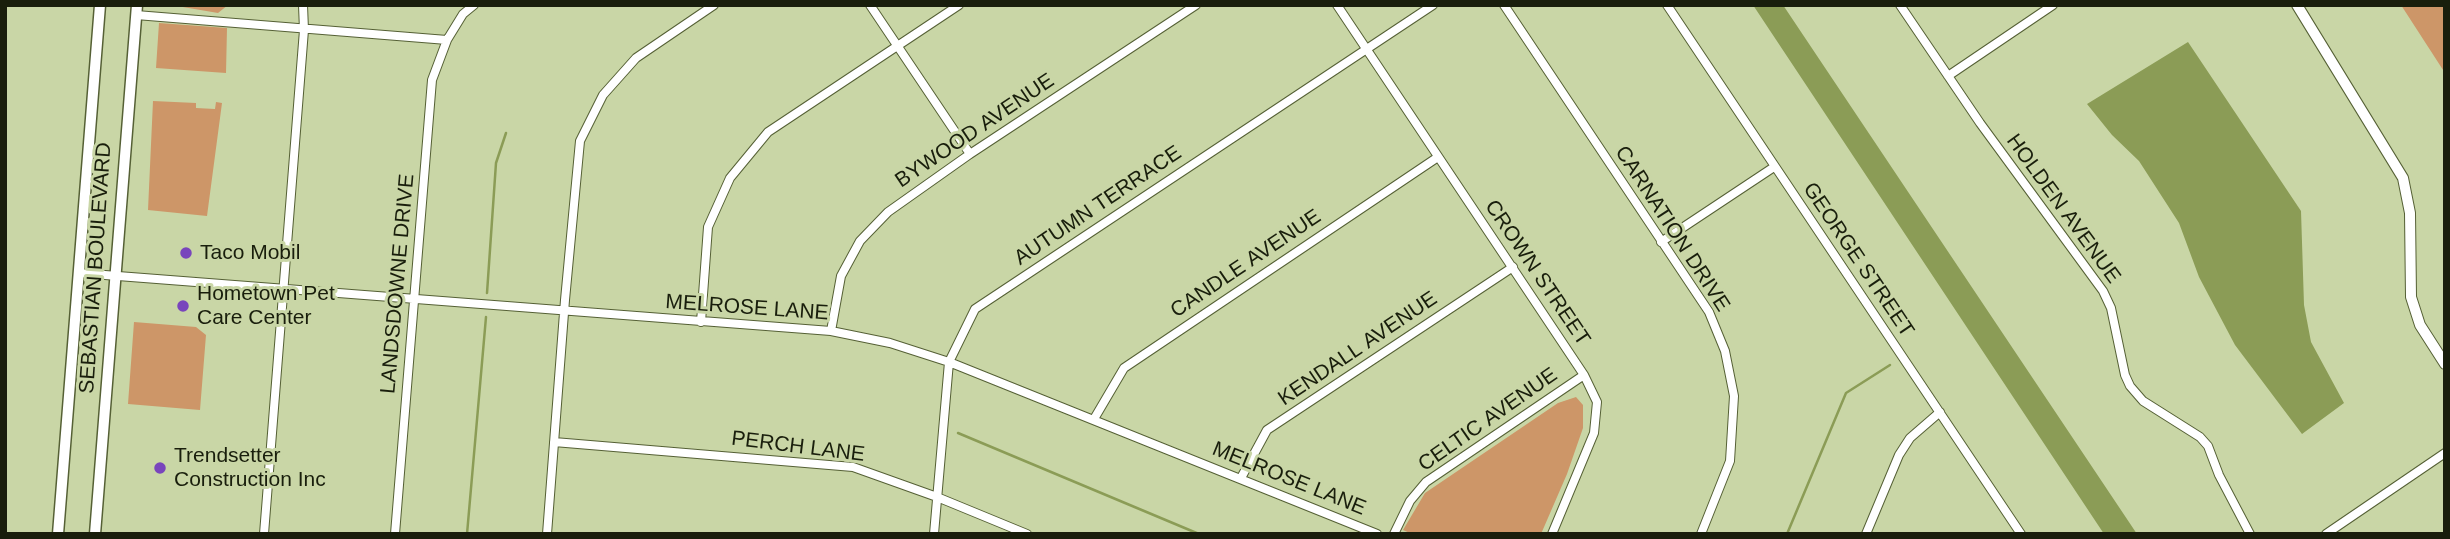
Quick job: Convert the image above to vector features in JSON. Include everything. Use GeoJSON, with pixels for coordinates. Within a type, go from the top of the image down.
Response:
{"type":"FeatureCollection","features":[{"type":"Feature","properties":{"kind":"main road","name":"SEBASTIAN BOULEVARD"},"geometry":{"type":"LineString","coordinates":[[58,534],[100,5]]}},
{"type":"Feature","properties":{"kind":"main road","name":"SEBASTIAN BOULEVARD"},"geometry":{"type":"LineString","coordinates":[[95,534],[136,10]]}},
{"type":"Feature","properties":{"kind":"street"},"geometry":{"type":"LineString","coordinates":[[264,534],[304,30],[303,5]]}},
{"type":"Feature","properties":{"kind":"street"},"geometry":{"type":"LineString","coordinates":[[136,10],[304,30],[447,40],[463,14],[474,5]]}},
{"type":"Feature","properties":{"kind":"street"},"geometry":{"type":"LineString","coordinates":[[547,534],[580,141],[603,95],[636,58],[715,5]]}},
{"type":"Feature","properties":{"kind":"street"},"geometry":{"type":"LineString","coordinates":[[870,5],[970,154]]}},
{"type":"Feature","properties":{"kind":"street"},"geometry":{"type":"LineString","coordinates":[[701,322],[708,227],[730,178],[768,132],[959,5]]}},
{"type":"Feature","properties":{"kind":"street","name":"BYWOOD AVENUE"},"geometry":{"type":"LineString","coordinates":[[831,331],[841,276],[860,242],[888,212],[970,154],[1196,5]]}},
{"type":"Feature","properties":{"kind":"street","name":"CROWN STREET"},"geometry":{"type":"LineString","coordinates":[[1337,5],[1584,375],[1597,402],[1594,433],[1552,534]]}},
{"type":"Feature","properties":{"kind":"street","name":"AUTUMN TERRACE"},"geometry":{"type":"LineString","coordinates":[[934,534],[949,362],[975,309],[1433,5]]}},
{"type":"Feature","properties":{"kind":"street","name":"CARNATION DRIVE"},"geometry":{"type":"LineString","coordinates":[[1504,5],[1709,312],[1725,351],[1734,396],[1730,461],[1701,534]]}},
{"type":"Feature","properties":{"kind":"street","name":"GEORGE STREET"},"geometry":{"type":"LineString","coordinates":[[1667,5],[2021,534]]}},
{"type":"Feature","properties":{"kind":"street","name":"HOLDEN AVENUE"},"geometry":{"type":"LineString","coordinates":[[1900,5],[1994,144],[2103,291],[2111,308],[2130,386],[2143,401],[2208,446],[2219,475],[2250,534]]}},
{"type":"Feature","properties":{"kind":"street"},"geometry":{"type":"LineString","coordinates":[[1948,76],[2053,5]]}},
{"type":"Feature","properties":{"kind":"street"},"geometry":{"type":"LineString","coordinates":[[2297,5],[2403,178],[2410,213],[2411,297],[2420,325],[2445,364]]}},
{"type":"Feature","properties":{"kind":"street","name":"LANDSDOWNE DRIVE"},"geometry":{"type":"LineString","coordinates":[[395,534],[432,80],[447,40]]}},
{"type":"Feature","properties":{"kind":"street","name":"CANDLE AVENUE"},"geometry":{"type":"LineString","coordinates":[[1094,419],[1124,368],[1438,157]]}},
{"type":"Feature","properties":{"kind":"street"},"geometry":{"type":"LineString","coordinates":[[1661,242],[1774,167]]}},
{"type":"Feature","properties":{"kind":"street","name":"KENDALL AVENUE"},"geometry":{"type":"LineString","coordinates":[[1241,478],[1268,430],[1513,267]]}},
{"type":"Feature","properties":{"kind":"street","name":"MELROSE LANE"},"geometry":{"type":"LineString","coordinates":[[79,273],[831,331],[890,343],[949,362],[1377,534]]}},
{"type":"Feature","properties":{"kind":"street","name":"CELTIC AVENUE"},"geometry":{"type":"LineString","coordinates":[[1394,534],[1410,501],[1426,482],[1584,375]]}},
{"type":"Feature","properties":{"kind":"street"},"geometry":{"type":"LineString","coordinates":[[1866,534],[1899,456],[1910,438],[1940,412]]}},
{"type":"Feature","properties":{"kind":"street","name":"PERCH LANE"},"geometry":{"type":"LineString","coordinates":[[554,442],[853,467],[937,497],[1027,534]]}},
{"type":"Feature","properties":{"kind":"street"},"geometry":{"type":"LineString","coordinates":[[2326,534],[2445,453]]}},
{"type":"Feature","properties":{"kind":"shaded area"},"geometry":{"type":"Polygon","coordinates":[[[171,5],[228,5],[218,13],[171,5]]]}},
{"type":"Feature","properties":{"kind":"shaded area"},"geometry":{"type":"Polygon","coordinates":[[[1753,5],[1783,5],[2137,534],[2104,534],[1753,5]]]}},
{"type":"Feature","properties":{"kind":"shaded area"},"geometry":{"type":"Polygon","coordinates":[[[2401,5],[2445,5],[2445,73],[2401,5]]]}},
{"type":"Feature","properties":{"kind":"shaded area"},"geometry":{"type":"Polygon","coordinates":[[[159,23],[227,28],[226,73],[156,68],[159,23]]]}},
{"type":"Feature","properties":{"kind":"shaded area"},"geometry":{"type":"Polygon","coordinates":[[[2188,42],[2301,211],[2304,305],[2311,342],[2344,403],[2302,434],[2235,345],[2199,277],[2179,223],[2139,161],[2112,135],[2087,104],[2188,42]]]}},
{"type":"Feature","properties":{"kind":"shaded area"},"geometry":{"type":"Polygon","coordinates":[[[153,101],[196,103],[196,108],[215,109],[216,102],[222,103],[207,216],[148,210],[153,101]]]}},
{"type":"Feature","properties":{"kind":"shaded area"},"geometry":{"type":"Polygon","coordinates":[[[134,322],[196,327],[206,335],[200,410],[128,404],[134,322]]]}},
{"type":"Feature","properties":{"kind":"shaded area"},"geometry":{"type":"Polygon","coordinates":[[[1576,397],[1583,405],[1583,428],[1541,534],[1412,534],[1403,530],[1425,493],[1558,403],[1576,397]]]}},
{"type":"Feature","properties":{"kind":"waterway"},"geometry":{"type":"LineString","coordinates":[[487,293],[496,163],[506,133]]}},
{"type":"Feature","properties":{"kind":"waterway"},"geometry":{"type":"LineString","coordinates":[[467,534],[486,317]]}},
{"type":"Feature","properties":{"kind":"waterway"},"geometry":{"type":"LineString","coordinates":[[1787,534],[1846,393],[1890,365]]}},
{"type":"Feature","properties":{"kind":"waterway"},"geometry":{"type":"LineString","coordinates":[[958,433],[1199,534]]}},
{"type":"Feature","properties":{"kind":"place","name":"Taco Mobil"},"geometry":{"type":"Point","coordinates":[186,253]}},
{"type":"Feature","properties":{"kind":"place","name":"Hometown Pet Care Center"},"geometry":{"type":"Point","coordinates":[183,306]}},
{"type":"Feature","properties":{"kind":"place","name":"Trendsetter Construction Inc"},"geometry":{"type":"Point","coordinates":[160,468]}}]}
